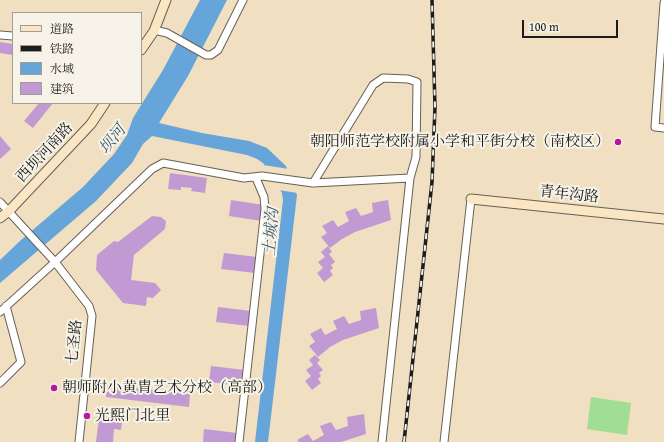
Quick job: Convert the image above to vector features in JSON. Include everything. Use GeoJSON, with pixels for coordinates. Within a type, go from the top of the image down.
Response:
{"type":"FeatureCollection","features":[{"type":"Feature","properties":{"kind":"street"},"geometry":{"type":"LineString","coordinates":[[142,48],[154,30],[166,0]]}},
{"type":"Feature","properties":{"kind":"street"},"geometry":{"type":"LineString","coordinates":[[154,30],[167,33],[206,55],[211,55],[218,50],[243,0]]}},
{"type":"Feature","properties":{"kind":"street"},"geometry":{"type":"LineString","coordinates":[[664,3],[655,127],[664,128]]}},
{"type":"Feature","properties":{"kind":"street"},"geometry":{"type":"LineString","coordinates":[[0,35],[12,36]]}},
{"type":"Feature","properties":{"kind":"street"},"geometry":{"type":"LineString","coordinates":[[313,183],[374,85],[383,78],[408,79],[417,82],[416,157],[410,178],[382,442]]}},
{"type":"Feature","properties":{"kind":"street","name":"西坝河南路"},"geometry":{"type":"LineString","coordinates":[[0,218],[92,124],[104,104]]}},
{"type":"Feature","properties":{"kind":"street"},"geometry":{"type":"LineString","coordinates":[[0,312],[53,260],[152,169],[163,163],[244,178],[259,177],[299,180],[313,183],[410,178]]}},
{"type":"Feature","properties":{"kind":"street"},"geometry":{"type":"LineString","coordinates":[[239,442],[266,209],[259,177]]}},
{"type":"Feature","properties":{"kind":"street"},"geometry":{"type":"LineString","coordinates":[[444,442],[471,199]]}},
{"type":"Feature","properties":{"kind":"street","name":"青年沟路"},"geometry":{"type":"LineString","coordinates":[[471,199],[664,219]]}},
{"type":"Feature","properties":{"kind":"street","name":"七圣路"},"geometry":{"type":"LineString","coordinates":[[0,202],[53,260],[84,297],[89,306],[92,316],[79,442]]}},
{"type":"Feature","properties":{"kind":"street"},"geometry":{"type":"LineString","coordinates":[[0,383],[21,362],[6,306]]}},
{"type":"Feature","properties":{"kind":"green space"},"geometry":{"type":"Polygon","coordinates":[[[591,397],[631,403],[627,435],[587,429],[591,397]]]}},
{"type":"Feature","properties":{"kind":"water"},"geometry":{"type":"Polygon","coordinates":[[[200,0],[227,0],[188,76],[159,123],[202,133],[249,141],[267,148],[286,166],[297,195],[268,442],[255,442],[283,200],[282,193],[263,163],[257,159],[247,155],[152,136],[143,144],[132,163],[96,201],[0,283],[0,260],[83,187],[114,154],[127,135],[133,118],[163,70],[200,0]]]}},
{"type":"Feature","properties":{"kind":"pier"},"geometry":{"type":"Polygon","coordinates":[[[263,165],[289,169],[298,193],[278,190],[263,165]]]}},
{"type":"Feature","properties":{"kind":"building"},"geometry":{"type":"Polygon","coordinates":[[[0,42],[12,44],[12,55],[0,53],[0,42]]]}},
{"type":"Feature","properties":{"kind":"building"},"geometry":{"type":"Polygon","coordinates":[[[38,104],[52,104],[33,128],[24,121],[38,104]]]}},
{"type":"Feature","properties":{"kind":"building"},"geometry":{"type":"Polygon","coordinates":[[[0,136],[11,149],[0,159],[0,136]]]}},
{"type":"Feature","properties":{"kind":"building"},"geometry":{"type":"Polygon","coordinates":[[[170,173],[207,178],[205,193],[191,191],[192,188],[181,187],[181,190],[168,189],[170,173]]]}},
{"type":"Feature","properties":{"kind":"building"},"geometry":{"type":"Polygon","coordinates":[[[231,200],[264,205],[262,221],[229,216],[231,200]]]}},
{"type":"Feature","properties":{"kind":"building"},"geometry":{"type":"Polygon","coordinates":[[[388,200],[391,220],[355,232],[330,248],[321,237],[327,233],[322,226],[333,220],[338,227],[349,221],[345,212],[356,208],[361,216],[373,212],[372,203],[388,200]]]}},
{"type":"Feature","properties":{"kind":"building"},"geometry":{"type":"Polygon","coordinates":[[[152,216],[161,217],[166,221],[165,229],[134,255],[131,280],[155,283],[161,290],[153,298],[147,297],[146,306],[123,303],[96,270],[97,255],[114,241],[118,242],[152,216]]]}},
{"type":"Feature","properties":{"kind":"building"},"geometry":{"type":"Polygon","coordinates":[[[328,246],[332,252],[329,254],[335,262],[331,265],[333,268],[330,271],[333,275],[324,282],[317,273],[323,268],[318,262],[325,257],[321,252],[328,246]]]}},
{"type":"Feature","properties":{"kind":"building"},"geometry":{"type":"Polygon","coordinates":[[[224,253],[257,257],[255,273],[221,269],[224,253]]]}},
{"type":"Feature","properties":{"kind":"building"},"geometry":{"type":"Polygon","coordinates":[[[218,307],[251,311],[249,326],[216,322],[218,307]]]}},
{"type":"Feature","properties":{"kind":"building"},"geometry":{"type":"Polygon","coordinates":[[[376,308],[379,328],[343,340],[330,347],[318,357],[309,346],[315,342],[310,334],[321,328],[325,335],[337,329],[333,321],[344,316],[349,324],[361,320],[360,311],[376,308]]]}},
{"type":"Feature","properties":{"kind":"building"},"geometry":{"type":"Polygon","coordinates":[[[315,355],[320,360],[317,363],[323,370],[319,373],[321,376],[318,379],[321,383],[312,390],[305,381],[311,376],[306,370],[313,365],[309,360],[315,355]]]}},
{"type":"Feature","properties":{"kind":"building"},"geometry":{"type":"Polygon","coordinates":[[[211,366],[245,370],[243,386],[209,382],[211,366]]]}},
{"type":"Feature","properties":{"kind":"building"},"geometry":{"type":"Polygon","coordinates":[[[107,385],[190,394],[189,407],[106,397],[107,385]]]}},
{"type":"Feature","properties":{"kind":"building"},"geometry":{"type":"Polygon","coordinates":[[[100,411],[123,414],[121,430],[114,429],[113,442],[96,442],[100,411]]]}},
{"type":"Feature","properties":{"kind":"building"},"geometry":{"type":"Polygon","coordinates":[[[364,414],[366,434],[341,442],[299,442],[297,440],[308,434],[313,441],[324,435],[320,426],[331,422],[336,430],[348,426],[347,417],[364,414]]]}},
{"type":"Feature","properties":{"kind":"building"},"geometry":{"type":"Polygon","coordinates":[[[204,429],[237,433],[236,442],[203,442],[204,429]]]}},
{"type":"Feature","properties":{"kind":"railway"},"geometry":{"type":"LineString","coordinates":[[404,442],[432,182],[435,107],[432,0]]}},
{"type":"Feature","properties":{"kind":"place","name":"朝阳师范学校附属小学和平街分校（南校区）"},"geometry":{"type":"Point","coordinates":[618,142]}},
{"type":"Feature","properties":{"kind":"place","name":"朝师附小黄胄艺术分校（高部）"},"geometry":{"type":"Point","coordinates":[54,388]}},
{"type":"Feature","properties":{"kind":"place","name":"光熙门北里"},"geometry":{"type":"Point","coordinates":[87,416]}},
{"type":"Feature","properties":{"kind":"water label","name":"坝河"},"geometry":{"type":"Point","coordinates":[113,140]}},
{"type":"Feature","properties":{"kind":"water label","name":"土城沟"},"geometry":{"type":"Point","coordinates":[272,232]}}]}
